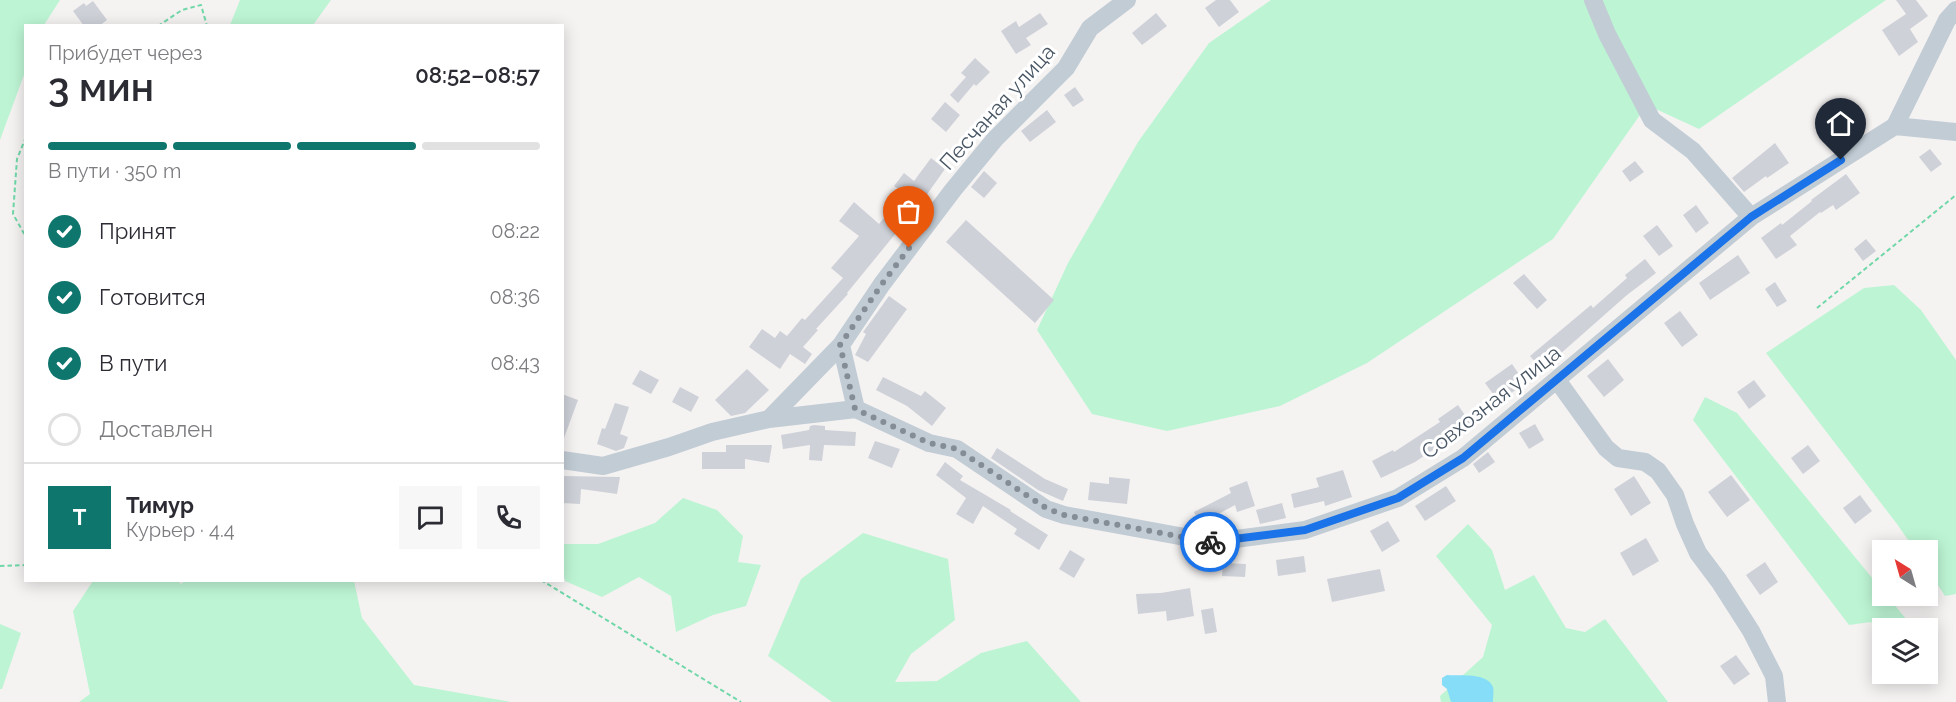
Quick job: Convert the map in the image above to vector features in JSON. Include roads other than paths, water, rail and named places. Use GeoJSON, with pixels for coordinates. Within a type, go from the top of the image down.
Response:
{"type":"FeatureCollection","features":[{"type":"Feature","properties":{"kind":"street","name":"Песчаная улица"},"geometry":{"type":"LineString","coordinates":[[769,419],[840,345],[882,284],[995,139],[1066,68],[1090,28],[1127,0]]}},
{"type":"Feature","properties":{"kind":"street"},"geometry":{"type":"LineString","coordinates":[[1593,0],[1607,34],[1652,120],[1693,151],[1751,217]]}},
{"type":"Feature","properties":{"kind":"street"},"geometry":{"type":"LineString","coordinates":[[1956,10],[1947,20],[1895,126],[1956,132]]}},
{"type":"Feature","properties":{"kind":"street","name":"Совхозная улица"},"geometry":{"type":"LineString","coordinates":[[855,409],[929,443],[957,449],[1046,508],[1064,515],[1212,542],[1305,530],[1398,498],[1463,458],[1751,217],[1895,126]]}},
{"type":"Feature","properties":{"kind":"street"},"geometry":{"type":"LineString","coordinates":[[564,460],[603,466],[712,432],[769,419],[855,409],[840,345]]}},
{"type":"Feature","properties":{"kind":"street"},"geometry":{"type":"LineString","coordinates":[[1557,380],[1606,448],[1618,458],[1645,462],[1658,471],[1675,495],[1698,553],[1751,631],[1774,676],[1777,702]]}},
{"type":"Feature","properties":{"kind":"water"},"geometry":{"type":"Polygon","coordinates":[[[1447,675],[1485,679],[1493,687],[1493,702],[1451,702],[1447,689],[1442,685],[1442,678],[1447,675]]]}}]}
